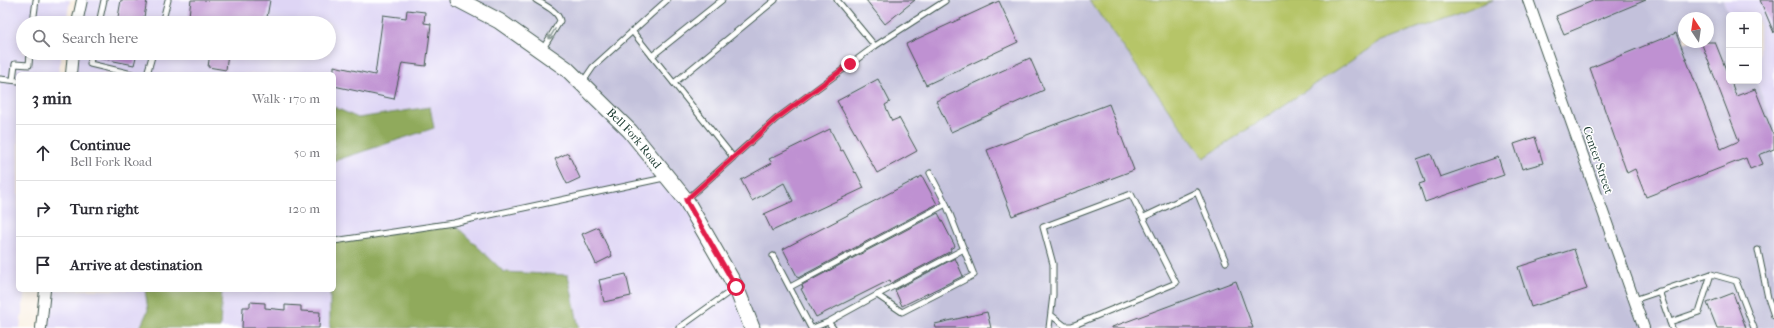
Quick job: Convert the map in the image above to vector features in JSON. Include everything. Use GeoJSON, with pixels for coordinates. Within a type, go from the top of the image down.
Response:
{"type":"FeatureCollection","features":[{"type":"Feature","properties":{"kind":"main road","name":"Bell Fork Road"},"geometry":{"type":"LineString","coordinates":[[459,0],[477,7],[567,69],[630,131],[686,200],[736,287],[752,328]]}},
{"type":"Feature","properties":{"kind":"street"},"geometry":{"type":"LineString","coordinates":[[79,16],[82,0]]}},
{"type":"Feature","properties":{"kind":"street","name":"Center Street"},"geometry":{"type":"LineString","coordinates":[[1528,0],[1644,328]]}},
{"type":"Feature","properties":{"kind":"street"},"geometry":{"type":"LineString","coordinates":[[71,72],[72,60]]}},
{"type":"Feature","properties":{"kind":"street"},"geometry":{"type":"LineString","coordinates":[[41,328],[45,292]]}},
{"type":"Feature","properties":{"kind":"lane"},"geometry":{"type":"LineString","coordinates":[[34,16],[36,0]]}},
{"type":"Feature","properties":{"kind":"lane"},"geometry":{"type":"LineString","coordinates":[[101,16],[104,0]]}},
{"type":"Feature","properties":{"kind":"lane"},"geometry":{"type":"LineString","coordinates":[[164,16],[168,0]]}},
{"type":"Feature","properties":{"kind":"lane"},"geometry":{"type":"LineString","coordinates":[[536,0],[556,13],[559,16],[560,21],[541,51]]}},
{"type":"Feature","properties":{"kind":"lane"},"geometry":{"type":"LineString","coordinates":[[581,83],[593,67],[667,0]]}},
{"type":"Feature","properties":{"kind":"lane"},"geometry":{"type":"LineString","coordinates":[[652,56],[722,0]]}},
{"type":"Feature","properties":{"kind":"lane"},"geometry":{"type":"LineString","coordinates":[[674,83],[775,0]]}},
{"type":"Feature","properties":{"kind":"lane"},"geometry":{"type":"LineString","coordinates":[[838,0],[875,46]]}},
{"type":"Feature","properties":{"kind":"lane"},"geometry":{"type":"LineString","coordinates":[[686,200],[733,156],[776,119],[875,46],[945,1]]}},
{"type":"Feature","properties":{"kind":"lane"},"geometry":{"type":"LineString","coordinates":[[632,31],[733,156]]}},
{"type":"Feature","properties":{"kind":"lane"},"geometry":{"type":"LineString","coordinates":[[0,79],[15,81],[15,64],[28,65],[29,60]]}},
{"type":"Feature","properties":{"kind":"lane"},"geometry":{"type":"LineString","coordinates":[[91,60],[90,64],[124,72]]}},
{"type":"Feature","properties":{"kind":"lane"},"geometry":{"type":"LineString","coordinates":[[148,72],[151,60]]}},
{"type":"Feature","properties":{"kind":"lane"},"geometry":{"type":"LineString","coordinates":[[877,295],[902,312],[974,275],[946,204],[930,173]]}},
{"type":"Feature","properties":{"kind":"lane"},"geometry":{"type":"LineString","coordinates":[[336,241],[453,223],[667,177]]}},
{"type":"Feature","properties":{"kind":"lane"},"geometry":{"type":"LineString","coordinates":[[1144,217],[1196,192],[1226,262]]}},
{"type":"Feature","properties":{"kind":"lane"},"geometry":{"type":"LineString","coordinates":[[1049,328],[1053,295],[1052,264],[1044,227],[1131,194],[1144,217],[1176,283],[1072,326],[1065,326],[1051,315]]}},
{"type":"Feature","properties":{"kind":"lane"},"geometry":{"type":"LineString","coordinates":[[790,287],[946,204]]}},
{"type":"Feature","properties":{"kind":"lane"},"geometry":{"type":"LineString","coordinates":[[773,256],[812,328],[828,322],[964,250]]}},
{"type":"Feature","properties":{"kind":"lane"},"geometry":{"type":"LineString","coordinates":[[1758,250],[1768,298],[1774,316]]}},
{"type":"Feature","properties":{"kind":"lane"},"geometry":{"type":"LineString","coordinates":[[1634,300],[1711,274],[1736,281],[1754,328]]}},
{"type":"Feature","properties":{"kind":"lane"},"geometry":{"type":"LineString","coordinates":[[1670,322],[1699,312],[1711,274]]}},
{"type":"Feature","properties":{"kind":"lane"},"geometry":{"type":"LineString","coordinates":[[680,328],[736,287]]}},
{"type":"Feature","properties":{"kind":"lane"},"geometry":{"type":"LineString","coordinates":[[1659,291],[1672,328]]}},
{"type":"Feature","properties":{"kind":"lane"},"geometry":{"type":"LineString","coordinates":[[828,322],[833,328]]}},
{"type":"Feature","properties":{"kind":"shaded area"},"geometry":{"type":"Polygon","coordinates":[[[0,0],[70,0],[67,16],[16,16],[16,60],[61,60],[58,72],[16,72],[16,292],[25,292],[20,328],[0,328],[0,0]]]}},
{"type":"Feature","properties":{"kind":"shaded area"},"geometry":{"type":"Polygon","coordinates":[[[82,0],[459,0],[567,69],[686,200],[752,328],[579,328],[568,275],[504,272],[453,223],[336,241],[336,160],[433,128],[430,107],[358,118],[336,108],[336,72],[71,72],[72,60],[336,60],[336,16],[79,16],[82,0]]]}},
{"type":"Feature","properties":{"kind":"shaded area"},"geometry":{"type":"Polygon","coordinates":[[[459,0],[1723,0],[1728,12],[1726,12],[1726,84],[1757,84],[1774,127],[1774,328],[752,328],[686,200],[567,69],[459,0]]]}},
{"type":"Feature","properties":{"kind":"shaded area"},"geometry":{"type":"Polygon","coordinates":[[[1723,0],[1774,0],[1774,127],[1757,84],[1762,84],[1762,12],[1728,12],[1723,0]]]}},
{"type":"Feature","properties":{"kind":"shaded area"},"geometry":{"type":"Polygon","coordinates":[[[45,292],[145,292],[148,310],[140,328],[41,328],[45,292]]]}},
{"type":"Feature","properties":{"kind":"shaded area"},"geometry":{"type":"Polygon","coordinates":[[[222,292],[330,292],[330,328],[220,328],[222,292]]]}},
{"type":"Feature","properties":{"kind":"green space"},"geometry":{"type":"Polygon","coordinates":[[[1089,0],[1493,0],[1379,42],[1204,158],[1089,0]]]}},
{"type":"Feature","properties":{"kind":"green space"},"geometry":{"type":"Polygon","coordinates":[[[430,107],[434,128],[336,160],[336,108],[358,118],[430,107]]]}},
{"type":"Feature","properties":{"kind":"green space"},"geometry":{"type":"Polygon","coordinates":[[[453,223],[504,272],[568,275],[579,328],[330,328],[330,292],[336,292],[336,241],[453,223]]]}},
{"type":"Feature","properties":{"kind":"green space"},"geometry":{"type":"Polygon","coordinates":[[[145,292],[222,292],[220,328],[140,328],[148,310],[145,292]]]}},
{"type":"Feature","properties":{"kind":"building"},"geometry":{"type":"Polygon","coordinates":[[[121,0],[147,0],[144,16],[118,16],[121,0]]]}},
{"type":"Feature","properties":{"kind":"building"},"geometry":{"type":"Polygon","coordinates":[[[191,0],[270,0],[267,16],[189,16],[191,0]]]}},
{"type":"Feature","properties":{"kind":"building"},"geometry":{"type":"Polygon","coordinates":[[[866,0],[915,0],[885,24],[866,0]]]}},
{"type":"Feature","properties":{"kind":"building"},"geometry":{"type":"Polygon","coordinates":[[[1595,0],[1646,0],[1564,34],[1556,16],[1595,0]]]}},
{"type":"Feature","properties":{"kind":"building"},"geometry":{"type":"Polygon","coordinates":[[[1760,0],[1774,0],[1774,33],[1760,0]]]}},
{"type":"Feature","properties":{"kind":"building"},"geometry":{"type":"Polygon","coordinates":[[[999,1],[1018,42],[926,85],[906,44],[999,1]]]}},
{"type":"Feature","properties":{"kind":"building"},"geometry":{"type":"Polygon","coordinates":[[[407,10],[425,12],[424,23],[431,24],[426,66],[402,63],[394,99],[336,86],[336,72],[334,72],[334,66],[375,75],[383,15],[406,18],[407,10]]]}},
{"type":"Feature","properties":{"kind":"building"},"geometry":{"type":"Polygon","coordinates":[[[1676,33],[1678,38],[1678,48],[1682,48],[1721,149],[1739,141],[1703,48],[1714,48],[1715,42],[1726,70],[1726,84],[1732,84],[1736,96],[1755,89],[1774,136],[1774,149],[1759,155],[1763,164],[1750,169],[1746,158],[1646,197],[1635,169],[1627,173],[1590,68],[1676,33]]]}},
{"type":"Feature","properties":{"kind":"building"},"geometry":{"type":"Polygon","coordinates":[[[1030,58],[1044,90],[951,132],[936,101],[1030,58]]]}},
{"type":"Feature","properties":{"kind":"building"},"geometry":{"type":"Polygon","coordinates":[[[109,60],[135,60],[134,65],[109,60]]]}},
{"type":"Feature","properties":{"kind":"building"},"geometry":{"type":"Polygon","coordinates":[[[209,60],[227,60],[226,70],[208,67],[209,60]]]}},
{"type":"Feature","properties":{"kind":"building"},"geometry":{"type":"Polygon","coordinates":[[[878,79],[890,102],[885,105],[892,121],[899,118],[917,151],[877,173],[837,101],[878,79]]]}},
{"type":"Feature","properties":{"kind":"building"},"geometry":{"type":"Polygon","coordinates":[[[1109,104],[1134,170],[1012,216],[987,150],[1109,104]]]}},
{"type":"Feature","properties":{"kind":"building"},"geometry":{"type":"Polygon","coordinates":[[[830,129],[841,151],[843,150],[864,188],[772,231],[764,214],[793,201],[784,183],[752,201],[741,180],[772,163],[769,159],[830,129]]]}},
{"type":"Feature","properties":{"kind":"building"},"geometry":{"type":"Polygon","coordinates":[[[1535,137],[1543,163],[1522,169],[1514,144],[1535,137]]]}},
{"type":"Feature","properties":{"kind":"building"},"geometry":{"type":"Polygon","coordinates":[[[568,153],[580,178],[567,184],[555,159],[568,153]]]}},
{"type":"Feature","properties":{"kind":"building"},"geometry":{"type":"Polygon","coordinates":[[[1431,154],[1440,177],[1498,157],[1504,175],[1425,202],[1419,184],[1425,182],[1417,159],[1431,154]]]}},
{"type":"Feature","properties":{"kind":"building"},"geometry":{"type":"Polygon","coordinates":[[[922,176],[937,204],[798,278],[783,249],[922,176]]]}},
{"type":"Feature","properties":{"kind":"building"},"geometry":{"type":"Polygon","coordinates":[[[938,213],[955,246],[950,249],[951,251],[891,283],[890,280],[816,317],[801,289],[803,288],[802,285],[938,213]]]}},
{"type":"Feature","properties":{"kind":"building"},"geometry":{"type":"Polygon","coordinates":[[[598,227],[612,256],[596,264],[582,234],[598,227]]]}},
{"type":"Feature","properties":{"kind":"building"},"geometry":{"type":"Polygon","coordinates":[[[1574,249],[1587,289],[1531,307],[1518,267],[1574,249]]]}},
{"type":"Feature","properties":{"kind":"building"},"geometry":{"type":"Polygon","coordinates":[[[955,258],[963,276],[902,306],[895,290],[955,258]]]}},
{"type":"Feature","properties":{"kind":"building"},"geometry":{"type":"Polygon","coordinates":[[[626,274],[631,296],[604,302],[599,280],[626,274]]]}},
{"type":"Feature","properties":{"kind":"building"},"geometry":{"type":"Polygon","coordinates":[[[1236,281],[1253,328],[1112,328],[1112,327],[1236,281]]]}},
{"type":"Feature","properties":{"kind":"building"},"geometry":{"type":"Polygon","coordinates":[[[1733,293],[1746,328],[1717,328],[1707,303],[1733,293]]]}},
{"type":"Feature","properties":{"kind":"building"},"geometry":{"type":"Polygon","coordinates":[[[250,302],[265,303],[265,308],[285,310],[285,305],[301,306],[301,311],[320,312],[319,328],[242,328],[243,307],[250,307],[250,302]]]}},
{"type":"Feature","properties":{"kind":"building"},"geometry":{"type":"Polygon","coordinates":[[[987,312],[991,328],[936,328],[935,324],[987,312]]]}},
{"type":"Feature","properties":{"kind":"route"},"geometry":{"type":"LineString","coordinates":[[736,287],[686,200],[733,156],[776,119],[850,64]]}}]}
